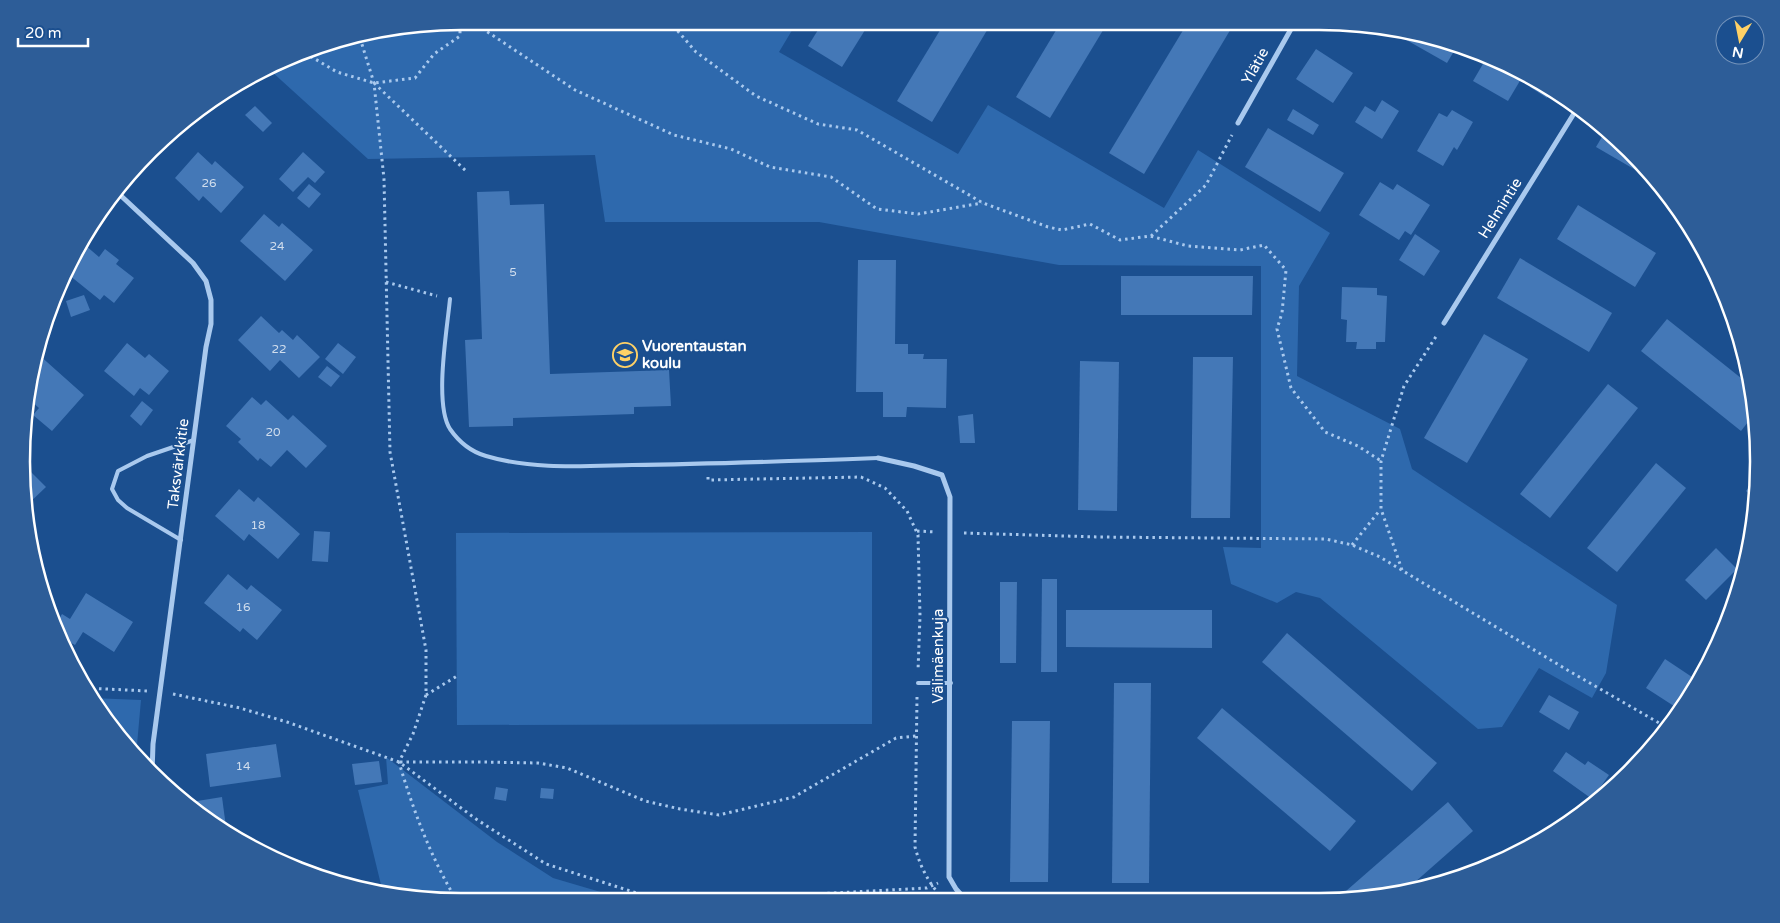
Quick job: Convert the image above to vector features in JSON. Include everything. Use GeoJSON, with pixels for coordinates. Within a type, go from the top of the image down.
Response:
{"type":"FeatureCollection","features":[{"type":"Feature","properties":{"kind":"street","name":"Ylätie"},"geometry":{"type":"LineString","coordinates":[[1238,123],[1290,30]]}},
{"type":"Feature","properties":{"kind":"street","name":"Helmintie"},"geometry":{"type":"LineString","coordinates":[[1444,322],[1574,114]]}},
{"type":"Feature","properties":{"kind":"street","name":"Taksvärkkitie"},"geometry":{"type":"LineString","coordinates":[[121,196],[193,263],[206,282],[211,300],[211,324],[206,347],[153,744],[152,763]]}},
{"type":"Feature","properties":{"kind":"street","name":"Välimäenkuja"},"geometry":{"type":"LineString","coordinates":[[878,458],[914,466],[942,475],[950,497],[949,877]]}},
{"type":"Feature","properties":{"kind":"street"},"geometry":{"type":"LineString","coordinates":[[949,877],[960,893]]}},
{"type":"Feature","properties":{"kind":"lane"},"geometry":{"type":"LineString","coordinates":[[450,299],[442,402],[445,416],[451,430],[469,449],[484,456],[524,464],[562,466],[707,464],[878,458]]}},
{"type":"Feature","properties":{"kind":"lane"},"geometry":{"type":"LineString","coordinates":[[181,540],[128,508],[118,500],[112,489],[118,471],[148,456],[194,440]]}},
{"type":"Feature","properties":{"kind":"lane"},"geometry":{"type":"LineString","coordinates":[[918,683],[951,683]]}},
{"type":"Feature","properties":{"kind":"path"},"geometry":{"type":"LineString","coordinates":[[312,57],[337,72],[374,83],[416,78],[434,54],[460,36],[460,30]]}},
{"type":"Feature","properties":{"kind":"path"},"geometry":{"type":"LineString","coordinates":[[484,30],[574,90],[674,135],[731,149],[770,166],[831,177],[877,209],[918,214],[983,203]]}},
{"type":"Feature","properties":{"kind":"path"},"geometry":{"type":"LineString","coordinates":[[677,30],[696,52],[756,96],[818,124],[858,130],[983,203],[1048,227],[1062,230],[1090,224],[1120,240],[1150,236],[1188,246],[1231,250],[1240,250],[1264,244],[1286,270],[1282,313],[1277,329],[1291,388],[1325,432],[1358,446],[1381,461]]}},
{"type":"Feature","properties":{"kind":"path"},"geometry":{"type":"LineString","coordinates":[[361,42],[374,83],[384,179],[390,452],[426,650],[426,695],[413,734],[399,762],[410,798],[442,876],[452,893]]}},
{"type":"Feature","properties":{"kind":"path"},"geometry":{"type":"LineString","coordinates":[[374,83],[466,172]]}},
{"type":"Feature","properties":{"kind":"path"},"geometry":{"type":"LineString","coordinates":[[1150,236],[1206,185],[1238,123]]}},
{"type":"Feature","properties":{"kind":"path"},"geometry":{"type":"LineString","coordinates":[[386,282],[450,299]]}},
{"type":"Feature","properties":{"kind":"path"},"geometry":{"type":"LineString","coordinates":[[1402,570],[1381,509],[1381,461],[1404,386],[1444,322]]}},
{"type":"Feature","properties":{"kind":"path"},"geometry":{"type":"LineString","coordinates":[[707,464],[708,480],[861,477],[885,488],[906,511],[917,531],[920,616],[915,847],[918,859],[932,885],[939,893]]}},
{"type":"Feature","properties":{"kind":"path"},"geometry":{"type":"LineString","coordinates":[[1352,545],[1381,509]]}},
{"type":"Feature","properties":{"kind":"path"},"geometry":{"type":"LineString","coordinates":[[917,531],[1099,537],[1326,539],[1352,545],[1380,557],[1661,724]]}},
{"type":"Feature","properties":{"kind":"path"},"geometry":{"type":"LineString","coordinates":[[426,695],[457,676]]}},
{"type":"Feature","properties":{"kind":"path"},"geometry":{"type":"LineString","coordinates":[[95,688],[160,692],[240,708],[287,722],[399,762],[476,819],[546,864],[631,893]]}},
{"type":"Feature","properties":{"kind":"path"},"geometry":{"type":"LineString","coordinates":[[399,762],[528,763],[567,768],[645,801],[719,815],[794,797],[896,738],[916,736]]}},
{"type":"Feature","properties":{"kind":"path"},"geometry":{"type":"LineString","coordinates":[[848,893],[927,888],[949,877]]}},
{"type":"Feature","properties":{"kind":"shaded area"},"geometry":{"type":"Polygon","coordinates":[[[462,30],[792,30],[779,52],[958,154],[988,105],[1164,208],[1198,150],[1330,233],[1299,286],[1297,376],[1400,429],[1412,469],[1617,605],[1606,673],[1592,698],[1539,668],[1502,727],[1478,729],[1320,598],[1296,592],[1277,603],[1231,584],[1223,547],[1261,548],[1261,266],[1059,265],[819,222],[605,222],[595,155],[368,159],[273,73],[323,53],[377,38],[433,31],[462,30]]]}},
{"type":"Feature","properties":{"kind":"shaded area"},"geometry":{"type":"Polygon","coordinates":[[[872,532],[872,724],[457,725],[456,533],[872,532]]]}},
{"type":"Feature","properties":{"kind":"shaded area"},"geometry":{"type":"Polygon","coordinates":[[[101,698],[141,700],[137,746],[101,698]]]}},
{"type":"Feature","properties":{"kind":"shaded area"},"geometry":{"type":"Polygon","coordinates":[[[386,757],[497,842],[553,878],[604,893],[462,893],[433,892],[381,886],[358,790],[388,784],[386,757]]]}},
{"type":"Feature","properties":{"kind":"building"},"geometry":{"type":"Polygon","coordinates":[[[818,30],[865,30],[842,67],[808,46],[818,30]]]}},
{"type":"Feature","properties":{"kind":"building"},"geometry":{"type":"Polygon","coordinates":[[[940,30],[987,30],[932,122],[897,101],[940,30]]]}},
{"type":"Feature","properties":{"kind":"building"},"geometry":{"type":"Polygon","coordinates":[[[1056,30],[1103,30],[1050,118],[1016,97],[1056,30]]]}},
{"type":"Feature","properties":{"kind":"building"},"geometry":{"type":"Polygon","coordinates":[[[1183,30],[1230,30],[1144,174],[1109,153],[1183,30]]]}},
{"type":"Feature","properties":{"kind":"building"},"geometry":{"type":"Polygon","coordinates":[[[1403,38],[1453,52],[1447,63],[1403,38]]]}},
{"type":"Feature","properties":{"kind":"building"},"geometry":{"type":"Polygon","coordinates":[[[1316,49],[1353,73],[1333,103],[1296,79],[1316,49]]]}},
{"type":"Feature","properties":{"kind":"building"},"geometry":{"type":"Polygon","coordinates":[[[1484,63],[1520,80],[1508,101],[1473,81],[1484,63]]]}},
{"type":"Feature","properties":{"kind":"building"},"geometry":{"type":"Polygon","coordinates":[[[1530,87],[1548,97],[1547,98],[1530,87]]]}},
{"type":"Feature","properties":{"kind":"building"},"geometry":{"type":"Polygon","coordinates":[[[1382,100],[1399,111],[1382,139],[1355,122],[1365,106],[1375,112],[1382,100]]]}},
{"type":"Feature","properties":{"kind":"building"},"geometry":{"type":"Polygon","coordinates":[[[255,106],[272,123],[263,132],[245,115],[255,106]]]}},
{"type":"Feature","properties":{"kind":"building"},"geometry":{"type":"Polygon","coordinates":[[[1293,109],[1319,125],[1313,135],[1287,120],[1293,109]]]}},
{"type":"Feature","properties":{"kind":"building"},"geometry":{"type":"Polygon","coordinates":[[[1452,110],[1473,122],[1457,150],[1454,147],[1443,166],[1417,151],[1439,113],[1447,117],[1452,110]]]}},
{"type":"Feature","properties":{"kind":"building"},"geometry":{"type":"Polygon","coordinates":[[[1268,128],[1344,173],[1320,212],[1245,167],[1268,128]]]}},
{"type":"Feature","properties":{"kind":"building"},"geometry":{"type":"Polygon","coordinates":[[[1602,136],[1638,171],[1596,147],[1602,136]]]}},
{"type":"Feature","properties":{"kind":"building"},"geometry":{"type":"Polygon","coordinates":[[[198,152],[212,165],[215,161],[244,187],[221,213],[203,196],[199,201],[175,178],[198,152]]]}},
{"type":"Feature","properties":{"kind":"building"},"geometry":{"type":"Polygon","coordinates":[[[303,152],[325,172],[315,183],[308,177],[293,192],[279,179],[303,152]]]}},
{"type":"Feature","properties":{"kind":"building"},"geometry":{"type":"Polygon","coordinates":[[[1380,182],[1393,190],[1397,184],[1430,205],[1411,235],[1405,231],[1399,240],[1359,215],[1380,182]]]}},
{"type":"Feature","properties":{"kind":"building"},"geometry":{"type":"Polygon","coordinates":[[[309,184],[321,194],[309,208],[297,198],[309,184]]]}},
{"type":"Feature","properties":{"kind":"building"},"geometry":{"type":"Polygon","coordinates":[[[509,191],[510,205],[544,204],[550,374],[669,370],[671,406],[634,407],[634,414],[513,418],[513,426],[469,427],[465,340],[482,339],[477,192],[509,191]]]}},
{"type":"Feature","properties":{"kind":"building"},"geometry":{"type":"Polygon","coordinates":[[[1578,205],[1656,253],[1635,287],[1557,239],[1578,205]]]}},
{"type":"Feature","properties":{"kind":"building"},"geometry":{"type":"Polygon","coordinates":[[[264,214],[279,227],[282,223],[313,250],[285,281],[240,241],[264,214]]]}},
{"type":"Feature","properties":{"kind":"building"},"geometry":{"type":"Polygon","coordinates":[[[1415,234],[1440,251],[1424,276],[1399,260],[1415,234]]]}},
{"type":"Feature","properties":{"kind":"building"},"geometry":{"type":"Polygon","coordinates":[[[87,247],[99,257],[105,249],[119,260],[116,264],[134,278],[114,303],[104,295],[100,300],[71,277],[87,247]]]}},
{"type":"Feature","properties":{"kind":"building"},"geometry":{"type":"Polygon","coordinates":[[[1520,258],[1612,313],[1589,352],[1497,298],[1520,258]]]}},
{"type":"Feature","properties":{"kind":"building"},"geometry":{"type":"Polygon","coordinates":[[[858,260],[896,260],[895,344],[908,344],[908,354],[924,354],[923,359],[947,359],[946,408],[907,407],[906,417],[883,417],[883,392],[856,392],[858,260]]]}},
{"type":"Feature","properties":{"kind":"building"},"geometry":{"type":"Polygon","coordinates":[[[1121,276],[1253,276],[1252,315],[1121,315],[1121,276]]]}},
{"type":"Feature","properties":{"kind":"building"},"geometry":{"type":"Polygon","coordinates":[[[1342,287],[1377,288],[1377,295],[1387,296],[1385,342],[1376,342],[1376,349],[1356,349],[1357,342],[1346,342],[1347,320],[1341,319],[1342,287]]]}},
{"type":"Feature","properties":{"kind":"building"},"geometry":{"type":"Polygon","coordinates":[[[84,295],[90,310],[71,317],[66,301],[84,295]]]}},
{"type":"Feature","properties":{"kind":"building"},"geometry":{"type":"Polygon","coordinates":[[[261,316],[279,333],[282,330],[293,340],[297,335],[320,357],[299,378],[280,360],[270,371],[238,340],[261,316]]]}},
{"type":"Feature","properties":{"kind":"building"},"geometry":{"type":"Polygon","coordinates":[[[1667,319],[1742,379],[1748,422],[1741,431],[1641,351],[1667,319]]]}},
{"type":"Feature","properties":{"kind":"building"},"geometry":{"type":"Polygon","coordinates":[[[1484,334],[1528,359],[1467,463],[1424,438],[1484,334]]]}},
{"type":"Feature","properties":{"kind":"building"},"geometry":{"type":"Polygon","coordinates":[[[127,343],[145,358],[149,354],[169,371],[149,395],[140,388],[134,396],[104,371],[127,343]]]}},
{"type":"Feature","properties":{"kind":"building"},"geometry":{"type":"Polygon","coordinates":[[[338,343],[356,357],[343,374],[325,359],[338,343]]]}},
{"type":"Feature","properties":{"kind":"building"},"geometry":{"type":"Polygon","coordinates":[[[1193,357],[1233,357],[1230,518],[1191,518],[1193,357]]]}},
{"type":"Feature","properties":{"kind":"building"},"geometry":{"type":"Polygon","coordinates":[[[43,358],[84,395],[52,431],[33,415],[39,408],[34,404],[43,358]]]}},
{"type":"Feature","properties":{"kind":"building"},"geometry":{"type":"Polygon","coordinates":[[[1080,361],[1119,362],[1117,511],[1078,510],[1080,361]]]}},
{"type":"Feature","properties":{"kind":"building"},"geometry":{"type":"Polygon","coordinates":[[[327,366],[340,376],[331,387],[318,377],[327,366]]]}},
{"type":"Feature","properties":{"kind":"building"},"geometry":{"type":"Polygon","coordinates":[[[1608,384],[1638,408],[1550,518],[1520,494],[1608,384]]]}},
{"type":"Feature","properties":{"kind":"building"},"geometry":{"type":"Polygon","coordinates":[[[252,397],[261,405],[266,400],[288,420],[293,415],[327,446],[306,468],[287,450],[271,467],[260,458],[258,461],[238,442],[241,439],[226,426],[252,397]]]}},
{"type":"Feature","properties":{"kind":"building"},"geometry":{"type":"Polygon","coordinates":[[[142,401],[153,410],[141,426],[130,416],[142,401]]]}},
{"type":"Feature","properties":{"kind":"building"},"geometry":{"type":"Polygon","coordinates":[[[973,414],[975,443],[960,443],[958,416],[973,414]]]}},
{"type":"Feature","properties":{"kind":"building"},"geometry":{"type":"Polygon","coordinates":[[[1656,463],[1686,488],[1617,572],[1587,548],[1656,463]]]}},
{"type":"Feature","properties":{"kind":"building"},"geometry":{"type":"Polygon","coordinates":[[[30,471],[46,487],[32,500],[30,471]]]}},
{"type":"Feature","properties":{"kind":"building"},"geometry":{"type":"Polygon","coordinates":[[[239,489],[254,502],[258,497],[300,534],[278,559],[249,534],[244,541],[215,516],[239,489]]]}},
{"type":"Feature","properties":{"kind":"building"},"geometry":{"type":"Polygon","coordinates":[[[314,531],[330,532],[328,562],[312,561],[314,531]]]}},
{"type":"Feature","properties":{"kind":"building"},"geometry":{"type":"Polygon","coordinates":[[[1716,548],[1736,568],[1706,600],[1685,580],[1716,548]]]}},
{"type":"Feature","properties":{"kind":"building"},"geometry":{"type":"Polygon","coordinates":[[[228,574],[247,590],[251,585],[282,610],[257,640],[243,628],[240,632],[204,603],[228,574]]]}},
{"type":"Feature","properties":{"kind":"building"},"geometry":{"type":"Polygon","coordinates":[[[1042,579],[1057,579],[1057,672],[1041,672],[1042,579]]]}},
{"type":"Feature","properties":{"kind":"building"},"geometry":{"type":"Polygon","coordinates":[[[1000,582],[1017,582],[1016,663],[1000,663],[1000,582]]]}},
{"type":"Feature","properties":{"kind":"building"},"geometry":{"type":"Polygon","coordinates":[[[86,593],[133,622],[114,652],[83,632],[75,645],[70,642],[60,618],[62,614],[70,619],[86,593]]]}},
{"type":"Feature","properties":{"kind":"building"},"geometry":{"type":"Polygon","coordinates":[[[1066,610],[1212,610],[1212,648],[1066,647],[1066,610]]]}},
{"type":"Feature","properties":{"kind":"building"},"geometry":{"type":"Polygon","coordinates":[[[1287,633],[1437,763],[1412,791],[1262,662],[1287,633]]]}},
{"type":"Feature","properties":{"kind":"building"},"geometry":{"type":"Polygon","coordinates":[[[1665,659],[1692,677],[1674,706],[1646,688],[1665,659]]]}},
{"type":"Feature","properties":{"kind":"building"},"geometry":{"type":"Polygon","coordinates":[[[1114,683],[1151,683],[1149,883],[1112,883],[1114,683]]]}},
{"type":"Feature","properties":{"kind":"building"},"geometry":{"type":"Polygon","coordinates":[[[1549,695],[1579,712],[1569,730],[1539,712],[1549,695]]]}},
{"type":"Feature","properties":{"kind":"building"},"geometry":{"type":"Polygon","coordinates":[[[1222,708],[1356,821],[1330,851],[1197,738],[1222,708]]]}},
{"type":"Feature","properties":{"kind":"building"},"geometry":{"type":"Polygon","coordinates":[[[1012,721],[1050,721],[1048,882],[1010,882],[1012,721]]]}},
{"type":"Feature","properties":{"kind":"building"},"geometry":{"type":"Polygon","coordinates":[[[276,744],[281,777],[210,787],[206,754],[276,744]]]}},
{"type":"Feature","properties":{"kind":"building"},"geometry":{"type":"Polygon","coordinates":[[[1566,752],[1585,765],[1588,761],[1609,775],[1599,789],[1589,797],[1553,771],[1566,752]]]}},
{"type":"Feature","properties":{"kind":"building"},"geometry":{"type":"Polygon","coordinates":[[[379,761],[382,782],[355,785],[352,764],[379,761]]]}},
{"type":"Feature","properties":{"kind":"building"},"geometry":{"type":"Polygon","coordinates":[[[496,787],[508,789],[506,801],[494,799],[496,787]]]}},
{"type":"Feature","properties":{"kind":"building"},"geometry":{"type":"Polygon","coordinates":[[[541,788],[554,789],[553,799],[540,798],[541,788]]]}},
{"type":"Feature","properties":{"kind":"building"},"geometry":{"type":"Polygon","coordinates":[[[222,797],[225,822],[199,804],[196,801],[222,797]]]}},
{"type":"Feature","properties":{"kind":"building"},"geometry":{"type":"Polygon","coordinates":[[[1448,802],[1473,831],[1415,882],[1345,892],[1448,802]]]}},
{"type":"Feature","properties":{"kind":"place","name":"Vuorentaustan koulu"},"geometry":{"type":"Point","coordinates":[625,355]}}]}
